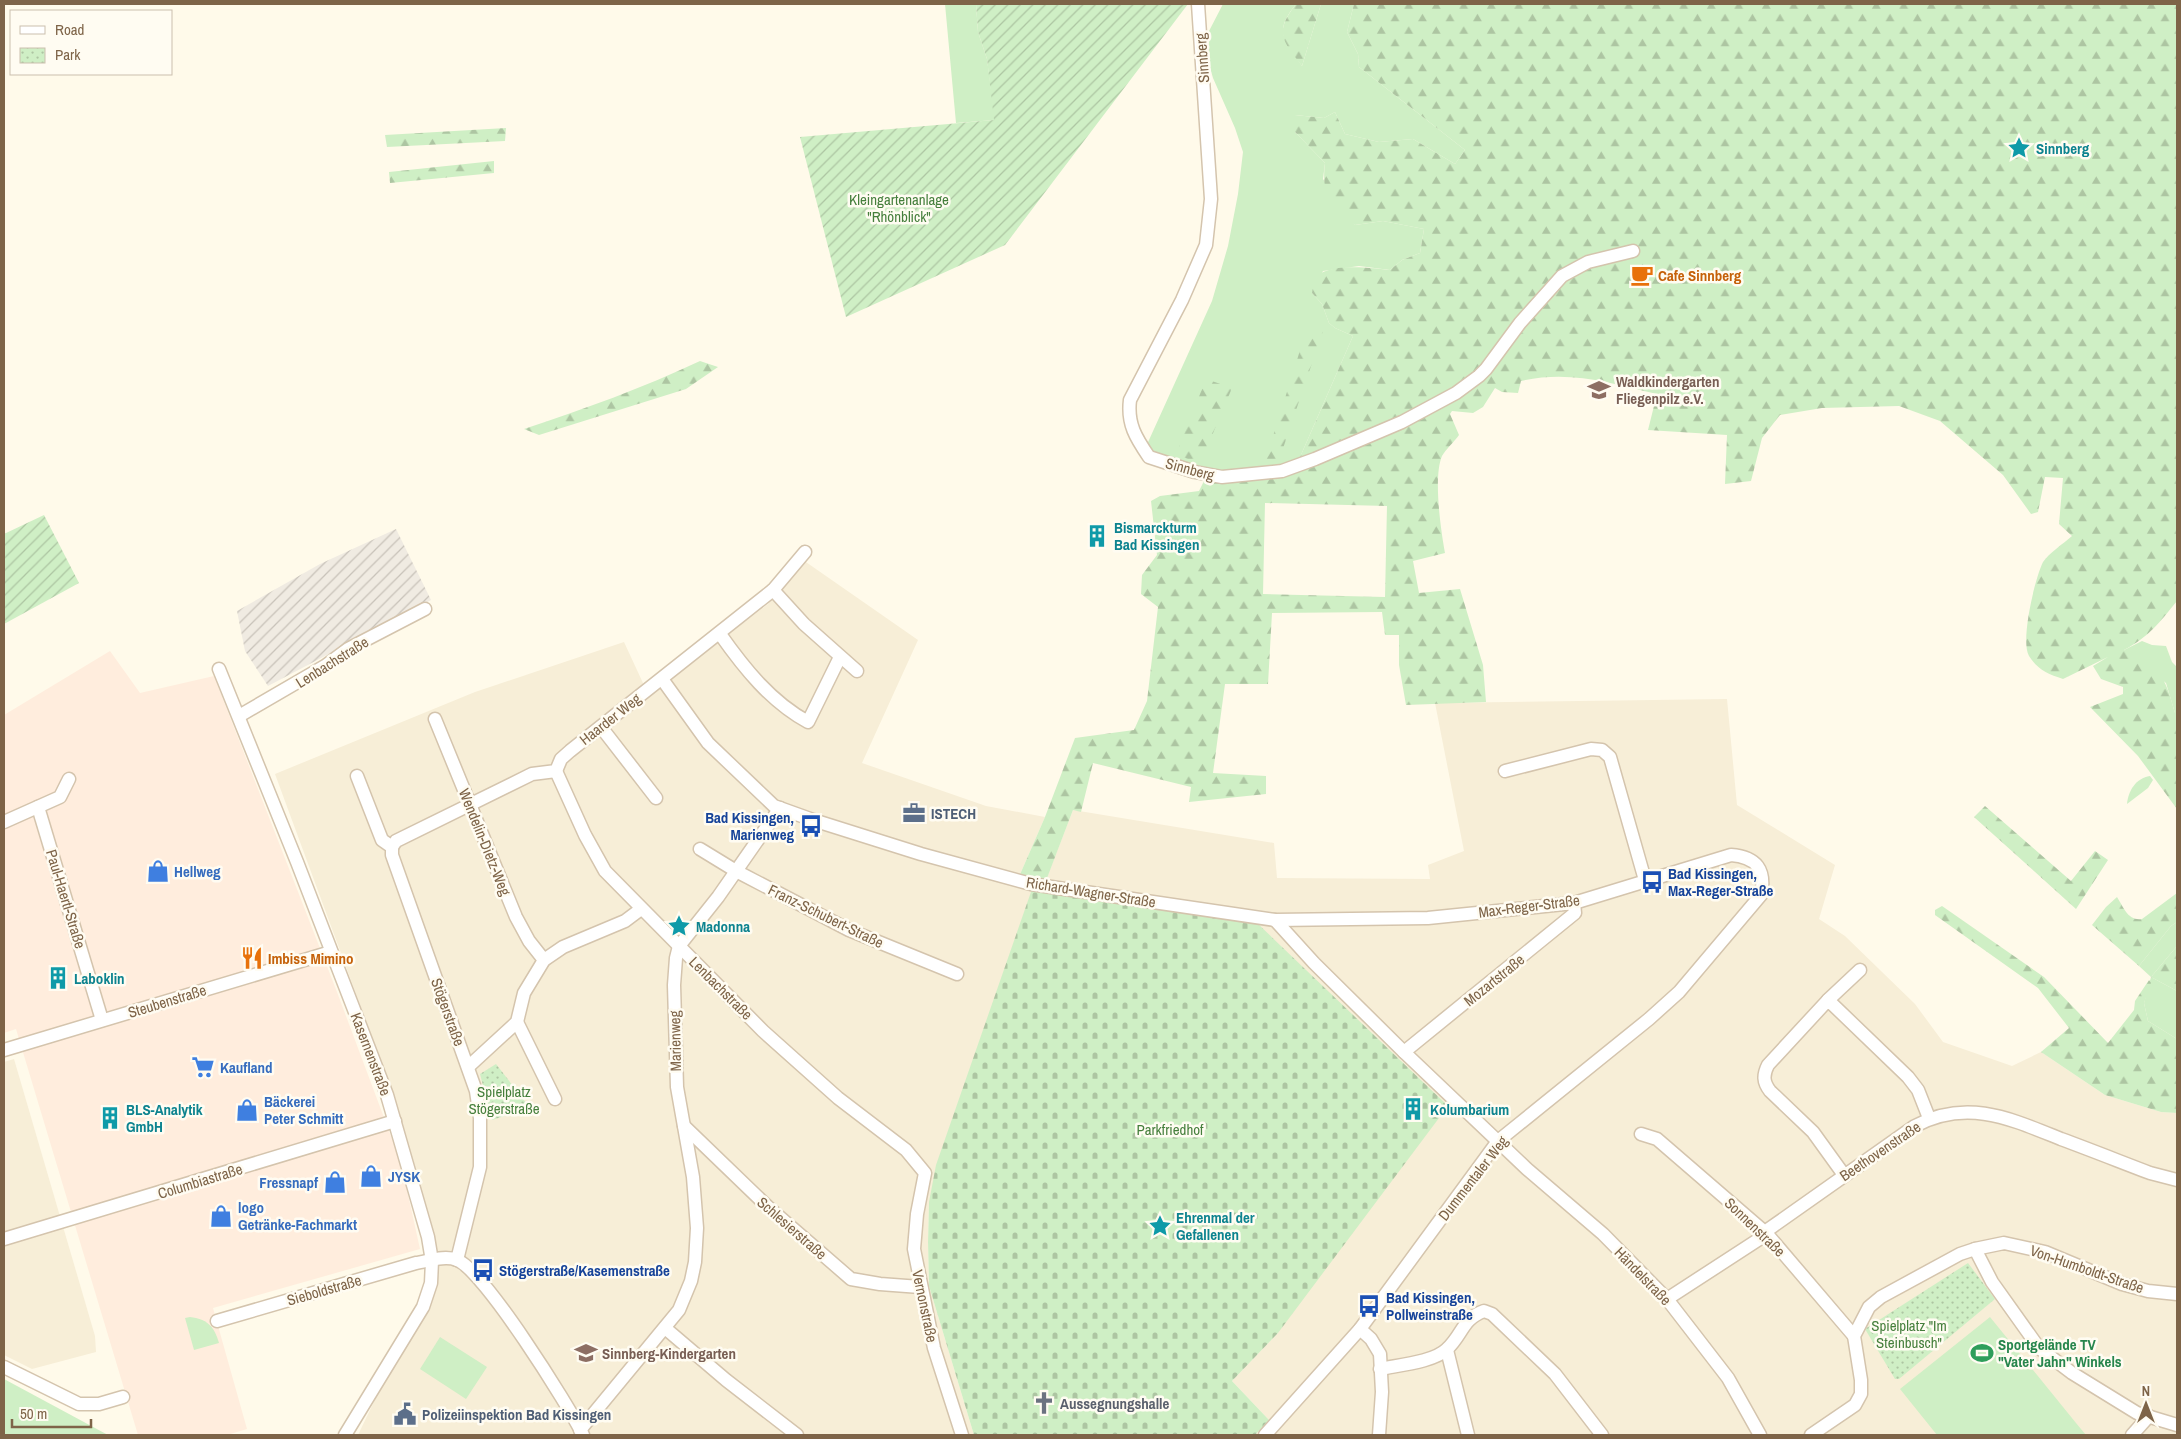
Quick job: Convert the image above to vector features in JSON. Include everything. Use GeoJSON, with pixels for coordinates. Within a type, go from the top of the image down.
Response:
{"type":"FeatureCollection","features":[{"type":"Feature","properties":{"kind":"street","name":"Sinnberg"},"geometry":{"type":"LineString","coordinates":[[1198,4],[1211,198],[1206,245],[1182,300],[1130,400],[1128,413],[1131,427],[1149,457],[1195,472],[1222,477],[1282,471],[1402,422],[1456,393],[1486,369],[1520,323],[1562,276],[1588,262],[1633,251]]}},
{"type":"Feature","properties":{"kind":"street","name":"Haarder Weg"},"geometry":{"type":"LineString","coordinates":[[556,771],[561,759],[774,590],[805,552]]}},
{"type":"Feature","properties":{"kind":"street"},"geometry":{"type":"LineString","coordinates":[[774,590],[804,624],[840,658],[857,671]]}},
{"type":"Feature","properties":{"kind":"street","name":"Lenbachstraße"},"geometry":{"type":"LineString","coordinates":[[239,716],[324,666],[348,649],[425,609]]}},
{"type":"Feature","properties":{"kind":"street"},"geometry":{"type":"LineString","coordinates":[[720,634],[747,671],[794,714],[808,722],[840,658]]}},
{"type":"Feature","properties":{"kind":"street","name":"Kasernenstraße"},"geometry":{"type":"LineString","coordinates":[[219,670],[239,716],[395,1121],[428,1237],[432,1261],[431,1283],[424,1307],[345,1435]]}},
{"type":"Feature","properties":{"kind":"street","name":"Richard-Wagner-Straße"},"geometry":{"type":"LineString","coordinates":[[662,679],[708,743],[774,806],[921,854],[1031,884],[1275,920]]}},
{"type":"Feature","properties":{"kind":"street","name":"Wendelin-Dietz-Weg"},"geometry":{"type":"LineString","coordinates":[[435,720],[516,917],[529,942],[544,960]]}},
{"type":"Feature","properties":{"kind":"street"},"geometry":{"type":"LineString","coordinates":[[601,727],[656,798]]}},
{"type":"Feature","properties":{"kind":"street"},"geometry":{"type":"LineString","coordinates":[[1505,771],[1591,749],[1602,750],[1610,757],[1645,880]]}},
{"type":"Feature","properties":{"kind":"street"},"geometry":{"type":"LineString","coordinates":[[392,846],[396,841],[532,774],[556,771]]}},
{"type":"Feature","properties":{"kind":"street","name":"Lenbachstraße"},"geometry":{"type":"LineString","coordinates":[[556,771],[585,834],[605,871],[763,1031],[838,1098],[906,1150],[925,1173]]}},
{"type":"Feature","properties":{"kind":"street","name":"Stögerstraße"},"geometry":{"type":"LineString","coordinates":[[358,776],[382,840],[392,846],[392,855],[476,1091],[480,1118],[480,1167],[457,1260]]}},
{"type":"Feature","properties":{"kind":"street"},"geometry":{"type":"LineString","coordinates":[[4,822],[60,797],[70,779]]}},
{"type":"Feature","properties":{"kind":"street","name":"Paul-Haertl-Straße"},"geometry":{"type":"LineString","coordinates":[[38,807],[102,1020]]}},
{"type":"Feature","properties":{"kind":"street","name":"Marienweg"},"geometry":{"type":"LineString","coordinates":[[665,1328],[683,1304],[695,1262],[697,1228],[693,1177],[677,1087],[674,970],[679,946],[736,871],[780,808]]}},
{"type":"Feature","properties":{"kind":"street","name":"Franz-Schubert-Straße"},"geometry":{"type":"LineString","coordinates":[[700,849],[736,871],[849,930],[956,974]]}},
{"type":"Feature","properties":{"kind":"street","name":"Max-Reger-Straße"},"geometry":{"type":"LineString","coordinates":[[1275,920],[1428,918],[1574,903],[1731,855],[1744,856],[1757,865],[1764,880]]}},
{"type":"Feature","properties":{"kind":"street","name":"Dummentaler Weg"},"geometry":{"type":"LineString","coordinates":[[1265,1435],[1360,1329],[1498,1140],[1649,1019],[1679,992],[1762,895],[1764,880]]}},
{"type":"Feature","properties":{"kind":"street","name":"Mozartstraße"},"geometry":{"type":"LineString","coordinates":[[1404,1052],[1575,914],[1574,903]]}},
{"type":"Feature","properties":{"kind":"street"},"geometry":{"type":"LineString","coordinates":[[468,1067],[517,1022],[524,993],[544,960],[562,947],[625,921],[641,908]]}},
{"type":"Feature","properties":{"kind":"street"},"geometry":{"type":"LineString","coordinates":[[1275,920],[1314,963],[1404,1052],[1498,1140]]}},
{"type":"Feature","properties":{"kind":"street","name":"Steubenstraße"},"geometry":{"type":"LineString","coordinates":[[4,1050],[330,952]]}},
{"type":"Feature","properties":{"kind":"street"},"geometry":{"type":"LineString","coordinates":[[1844,1174],[1813,1132],[1770,1091],[1764,1081],[1764,1076],[1768,1065],[1828,1000],[1860,970]]}},
{"type":"Feature","properties":{"kind":"street"},"geometry":{"type":"LineString","coordinates":[[1828,1000],[1908,1077],[1918,1090],[1929,1118]]}},
{"type":"Feature","properties":{"kind":"street"},"geometry":{"type":"LineString","coordinates":[[517,1022],[555,1100]]}},
{"type":"Feature","properties":{"kind":"street","name":"Beethovenstraße"},"geometry":{"type":"LineString","coordinates":[[1667,1299],[1767,1234],[1769,1229],[1844,1174],[1929,1118],[1959,1112],[1993,1114],[2150,1174],[2177,1180]]}},
{"type":"Feature","properties":{"kind":"street","name":"Columbiastraße"},"geometry":{"type":"LineString","coordinates":[[4,1239],[395,1121]]}},
{"type":"Feature","properties":{"kind":"street","name":"Schlesierstraße"},"geometry":{"type":"LineString","coordinates":[[684,1126],[768,1208],[851,1279],[880,1284],[920,1287]]}},
{"type":"Feature","properties":{"kind":"street","name":"Sonnenstraße"},"geometry":{"type":"LineString","coordinates":[[1641,1134],[1657,1139],[1767,1234],[1854,1336]]}},
{"type":"Feature","properties":{"kind":"street","name":"Händelstraße"},"geometry":{"type":"LineString","coordinates":[[1498,1140],[1527,1169],[1603,1234],[1667,1299],[1728,1378],[1760,1435]]}},
{"type":"Feature","properties":{"kind":"street","name":"Vernonstraße"},"geometry":{"type":"LineString","coordinates":[[925,1173],[917,1214],[914,1249],[920,1287],[934,1348],[962,1435]]}},
{"type":"Feature","properties":{"kind":"street","name":"Von-Humboldt-Straße"},"geometry":{"type":"LineString","coordinates":[[1854,1336],[1869,1307],[1881,1297],[1954,1257],[1976,1249],[2004,1243],[2045,1252],[2122,1284],[2148,1291],[2177,1294]]}},
{"type":"Feature","properties":{"kind":"street"},"geometry":{"type":"LineString","coordinates":[[1976,1249],[1992,1282],[2039,1348],[2072,1373],[2137,1413],[2177,1425]]}},
{"type":"Feature","properties":{"kind":"street"},"geometry":{"type":"LineString","coordinates":[[432,1261],[445,1257],[457,1260],[476,1276],[502,1308],[582,1432],[665,1328],[726,1380],[797,1435]]}},
{"type":"Feature","properties":{"kind":"street","name":"Sieboldstraße"},"geometry":{"type":"LineString","coordinates":[[217,1321],[416,1263],[432,1261]]}},
{"type":"Feature","properties":{"kind":"street"},"geometry":{"type":"LineString","coordinates":[[1380,1369],[1432,1358],[1447,1350],[1471,1316],[1484,1310],[1492,1314],[1555,1374],[1602,1435]]}},
{"type":"Feature","properties":{"kind":"street"},"geometry":{"type":"LineString","coordinates":[[1360,1329],[1371,1339],[1380,1354],[1382,1392],[1379,1435]]}},
{"type":"Feature","properties":{"kind":"street"},"geometry":{"type":"LineString","coordinates":[[1810,1435],[1855,1405],[1861,1394],[1861,1380],[1854,1336]]}},
{"type":"Feature","properties":{"kind":"street"},"geometry":{"type":"LineString","coordinates":[[1447,1350],[1468,1435]]}},
{"type":"Feature","properties":{"kind":"street"},"geometry":{"type":"LineString","coordinates":[[4,1367],[79,1404],[99,1404],[123,1397]]}},
{"type":"Feature","properties":{"kind":"street"},"geometry":{"type":"LineString","coordinates":[[2132,1435],[2149,1416]]}},
{"type":"Feature","properties":{"kind":"shaded area"},"geometry":{"type":"Polygon","coordinates":[[[396,529],[431,600],[268,686],[245,651],[237,611],[320,564],[396,529]]]}},
{"type":"Feature","properties":{"kind":"shaded area"},"geometry":{"type":"Polygon","coordinates":[[[803,560],[918,640],[862,763],[986,806],[1045,817],[1018,879],[1044,885],[1073,810],[1274,843],[1277,878],[1430,879],[1428,865],[1464,851],[1435,703],[1727,699],[1737,805],[1835,865],[1819,919],[1845,936],[1915,1004],[1943,1042],[2012,1066],[2041,1052],[2105,1095],[2161,1112],[2177,1113],[2177,1435],[1255,1435],[1269,1420],[1232,1381],[1278,1333],[929,1202],[929,1286],[974,1435],[358,1435],[381,1387],[432,1302],[437,1272],[435,1242],[414,1163],[391,1089],[275,774],[475,692],[624,642],[649,696],[768,604],[803,560]]]}},
{"type":"Feature","properties":{"kind":"shaded area"},"geometry":{"type":"Polygon","coordinates":[[[110,651],[140,693],[214,676],[337,992],[401,1163],[420,1249],[213,1308],[247,1429],[227,1435],[138,1435],[16,1029],[4,1033],[4,715],[110,651]]]}},
{"type":"Feature","properties":{"kind":"shaded area"},"geometry":{"type":"Polygon","coordinates":[[[14,1059],[95,1336],[96,1352],[32,1369],[4,1355],[4,1062],[14,1059]]]}},
{"type":"Feature","properties":{"kind":"green space"},"geometry":{"type":"Polygon","coordinates":[[[945,4],[976,4],[978,32],[987,59],[995,120],[956,123],[945,4]]]}},
{"type":"Feature","properties":{"kind":"green space","name":"Kleingartenanlage \"Rhönblick\""},"geometry":{"type":"Polygon","coordinates":[[[976,4],[1188,4],[1005,245],[846,317],[800,137],[994,120],[987,59],[978,32],[976,4]]]}},
{"type":"Feature","properties":{"kind":"green space"},"geometry":{"type":"Polygon","coordinates":[[[1223,4],[1296,4],[1289,14],[1283,29],[1286,42],[1302,66],[1321,4],[1354,4],[1347,32],[1358,54],[1359,67],[1465,150],[1455,164],[1413,139],[1379,142],[1345,134],[1335,112],[1324,118],[1295,115],[1295,132],[1325,163],[1323,179],[1355,225],[1383,221],[1424,229],[1420,253],[1402,260],[1390,270],[1359,266],[1323,271],[1312,293],[1322,304],[1329,323],[1335,328],[1353,336],[1297,464],[1224,476],[1144,451],[1212,301],[1228,246],[1238,194],[1243,152],[1209,64],[1208,33],[1223,4]]]}},
{"type":"Feature","properties":{"kind":"green space"},"geometry":{"type":"Polygon","coordinates":[[[1296,4],[1321,4],[1302,66],[1283,36],[1285,22],[1296,4]]]}},
{"type":"Feature","properties":{"kind":"green space"},"geometry":{"type":"Polygon","coordinates":[[[1354,4],[2177,4],[2177,601],[2147,634],[2124,650],[2142,657],[2155,668],[2164,681],[2175,713],[2177,713],[2177,809],[2138,756],[2090,707],[2123,694],[2123,687],[2101,679],[2093,666],[2108,657],[2063,679],[2044,671],[2029,656],[2026,637],[2027,624],[2040,570],[2043,562],[2052,552],[2072,536],[2059,524],[2063,478],[2045,477],[2038,512],[2031,514],[2003,475],[1940,421],[1899,406],[1822,408],[1780,415],[1762,438],[1751,481],[1725,484],[1727,435],[1648,430],[1657,394],[1589,379],[1573,377],[1539,378],[1521,381],[1518,393],[1502,392],[1495,388],[1483,407],[1473,413],[1452,411],[1450,414],[1459,435],[1442,456],[1438,477],[1445,553],[1413,561],[1419,593],[1460,589],[1483,665],[1486,702],[1406,705],[1399,665],[1399,635],[1385,635],[1382,612],[1272,613],[1268,684],[1225,684],[1213,773],[1266,776],[1266,794],[1189,802],[1191,787],[1093,763],[1081,812],[1073,810],[1044,886],[1018,879],[1045,817],[1075,738],[1134,730],[1147,701],[1158,607],[1141,594],[1142,575],[1157,555],[1151,501],[1160,496],[1199,491],[1207,475],[1297,464],[1353,336],[1335,328],[1329,323],[1322,304],[1312,293],[1316,278],[1321,273],[1340,268],[1362,267],[1390,270],[1402,260],[1420,253],[1424,229],[1383,221],[1355,225],[1334,206],[1326,192],[1325,163],[1295,132],[1292,124],[1295,115],[1324,118],[1335,112],[1345,134],[1379,142],[1413,139],[1455,164],[1465,150],[1359,67],[1358,54],[1347,32],[1354,4]],[[1265,503],[1263,594],[1385,597],[1387,506],[1265,503]]]}},
{"type":"Feature","properties":{"kind":"green space"},"geometry":{"type":"Polygon","coordinates":[[[506,128],[505,141],[387,147],[385,135],[506,128]]]}},
{"type":"Feature","properties":{"kind":"green space"},"geometry":{"type":"Polygon","coordinates":[[[494,161],[494,173],[390,183],[389,172],[494,161]]]}},
{"type":"Feature","properties":{"kind":"green space"},"geometry":{"type":"Polygon","coordinates":[[[1313,322],[1320,324],[1323,331],[1278,463],[1269,467],[1264,465],[1308,325],[1313,322]]]}},
{"type":"Feature","properties":{"kind":"green space"},"geometry":{"type":"Polygon","coordinates":[[[700,361],[718,367],[686,389],[539,435],[524,429],[613,398],[700,361]]]}},
{"type":"Feature","properties":{"kind":"green space"},"geometry":{"type":"Polygon","coordinates":[[[1206,379],[1232,388],[1200,464],[1176,454],[1206,379]]]}},
{"type":"Feature","properties":{"kind":"green space"},"geometry":{"type":"Polygon","coordinates":[[[44,515],[79,583],[4,624],[4,534],[44,515]]]}},
{"type":"Feature","properties":{"kind":"green space"},"geometry":{"type":"Polygon","coordinates":[[[2142,641],[2152,645],[2166,646],[2172,662],[2177,667],[2177,713],[2175,713],[2166,683],[2124,650],[2142,641]]]}},
{"type":"Feature","properties":{"kind":"green space"},"geometry":{"type":"Polygon","coordinates":[[[2150,776],[2153,780],[2148,788],[2127,804],[2129,794],[2137,782],[2150,776]]]}},
{"type":"Feature","properties":{"kind":"green space"},"geometry":{"type":"Polygon","coordinates":[[[1985,806],[2071,881],[2095,851],[2108,860],[2076,909],[1974,817],[1985,806]]]}},
{"type":"Feature","properties":{"kind":"green space","name":"Parkfriedhof"},"geometry":{"type":"Polygon","coordinates":[[[1032,889],[1256,922],[1448,1106],[1278,1333],[1232,1381],[1269,1420],[1255,1435],[974,1435],[929,1286],[929,1202],[936,1165],[1032,889]]]}},
{"type":"Feature","properties":{"kind":"green space"},"geometry":{"type":"Polygon","coordinates":[[[2177,893],[2177,922],[2171,926],[2139,966],[2092,925],[2106,907],[2117,897],[2130,916],[2142,919],[2177,893]]]}},
{"type":"Feature","properties":{"kind":"green space"},"geometry":{"type":"Polygon","coordinates":[[[1942,906],[2044,977],[2108,1043],[2134,1010],[2135,1001],[2149,980],[2151,983],[2144,1003],[2148,1021],[2177,1039],[2177,1113],[2161,1112],[2105,1095],[2041,1052],[2069,1028],[2038,988],[1935,915],[1935,910],[1942,906]]]}},
{"type":"Feature","properties":{"kind":"green space"},"geometry":{"type":"Polygon","coordinates":[[[2177,922],[2177,946],[2151,977],[2139,966],[2171,926],[2177,922]]]}},
{"type":"Feature","properties":{"kind":"green space"},"geometry":{"type":"Polygon","coordinates":[[[2177,946],[2177,991],[2151,977],[2177,946]]]}},
{"type":"Feature","properties":{"kind":"green space"},"geometry":{"type":"Polygon","coordinates":[[[2151,977],[2177,991],[2177,1039],[2148,1021],[2144,1003],[2151,977]]]}},
{"type":"Feature","properties":{"kind":"green space","name":"Spielplatz Stögerstraße"},"geometry":{"type":"Polygon","coordinates":[[[496,1064],[530,1108],[492,1120],[480,1074],[496,1064]]]}},
{"type":"Feature","properties":{"kind":"green space","name":"Spielplatz \"Im Steinbusch\""},"geometry":{"type":"Polygon","coordinates":[[[1968,1263],[1995,1299],[1899,1379],[1895,1379],[1865,1329],[1968,1263]]]}},
{"type":"Feature","properties":{"kind":"green space"},"geometry":{"type":"Polygon","coordinates":[[[190,1317],[209,1324],[215,1332],[219,1343],[194,1350],[185,1318],[190,1317]]]}},
{"type":"Feature","properties":{"kind":"green space","name":"Sportgelände TV \"Vater Jahn\" Winkels"},"geometry":{"type":"Polygon","coordinates":[[[1990,1317],[2086,1435],[1937,1435],[1900,1389],[1990,1317]]]}},
{"type":"Feature","properties":{"kind":"green space"},"geometry":{"type":"Polygon","coordinates":[[[440,1337],[487,1367],[466,1399],[420,1369],[440,1337]]]}},
{"type":"Feature","properties":{"kind":"green space"},"geometry":{"type":"Polygon","coordinates":[[[4,1379],[108,1435],[4,1435],[4,1379]]]}},
{"type":"Feature","properties":{"kind":"place","name":"Sinnberg"},"geometry":{"type":"Point","coordinates":[2019,148]}},
{"type":"Feature","properties":{"kind":"place","name":"Cafe Sinnberg"},"geometry":{"type":"Point","coordinates":[1642,275]}},
{"type":"Feature","properties":{"kind":"place","name":"Waldkindergarten Fliegenpilz e.V."},"geometry":{"type":"Point","coordinates":[1599,390]}},
{"type":"Feature","properties":{"kind":"place","name":"Bismarckturm Bad Kissingen"},"geometry":{"type":"Point","coordinates":[1097,536]}},
{"type":"Feature","properties":{"kind":"place","name":"ISTECH"},"geometry":{"type":"Point","coordinates":[914,813]}},
{"type":"Feature","properties":{"kind":"place","name":"Bad Kissingen, Marienweg"},"geometry":{"type":"Point","coordinates":[811,826]}},
{"type":"Feature","properties":{"kind":"place","name":"Hellweg"},"geometry":{"type":"Point","coordinates":[158,871]}},
{"type":"Feature","properties":{"kind":"place","name":"Bad Kissingen, Max-Reger-Straße"},"geometry":{"type":"Point","coordinates":[1652,882]}},
{"type":"Feature","properties":{"kind":"place","name":"Madonna"},"geometry":{"type":"Point","coordinates":[679,926]}},
{"type":"Feature","properties":{"kind":"place","name":"Imbiss Mimino"},"geometry":{"type":"Point","coordinates":[252,958]}},
{"type":"Feature","properties":{"kind":"place","name":"Laboklin"},"geometry":{"type":"Point","coordinates":[58,978]}},
{"type":"Feature","properties":{"kind":"place","name":"Kaufland"},"geometry":{"type":"Point","coordinates":[203,1067]}},
{"type":"Feature","properties":{"kind":"place","name":"Kolumbarium"},"geometry":{"type":"Point","coordinates":[1413,1109]}},
{"type":"Feature","properties":{"kind":"place","name":"Bäckerei Peter Schmitt"},"geometry":{"type":"Point","coordinates":[247,1110]}},
{"type":"Feature","properties":{"kind":"place","name":"BLS-Analytik GmbH"},"geometry":{"type":"Point","coordinates":[110,1118]}},
{"type":"Feature","properties":{"kind":"place","name":"JYSK"},"geometry":{"type":"Point","coordinates":[371,1176]}},
{"type":"Feature","properties":{"kind":"place","name":"Fressnapf"},"geometry":{"type":"Point","coordinates":[335,1182]}},
{"type":"Feature","properties":{"kind":"place","name":"logo Getränke-Fachmarkt"},"geometry":{"type":"Point","coordinates":[221,1216]}},
{"type":"Feature","properties":{"kind":"place","name":"Ehrenmal der Gefallenen"},"geometry":{"type":"Point","coordinates":[1160,1226]}},
{"type":"Feature","properties":{"kind":"place","name":"Stögerstraße/Kasemenstraße"},"geometry":{"type":"Point","coordinates":[483,1270]}},
{"type":"Feature","properties":{"kind":"place","name":"Bad Kissingen, Pollweinstraße"},"geometry":{"type":"Point","coordinates":[1369,1306]}},
{"type":"Feature","properties":{"kind":"place","name":"Sinnberg-Kindergarten"},"geometry":{"type":"Point","coordinates":[586,1353]}},
{"type":"Feature","properties":{"kind":"place","name":"Sportgelände TV \"Vater Jahn\" Winkels"},"geometry":{"type":"Point","coordinates":[1982,1353]}},
{"type":"Feature","properties":{"kind":"place","name":"Aussegnungshalle"},"geometry":{"type":"Point","coordinates":[1044,1403]}},
{"type":"Feature","properties":{"kind":"place","name":"Polizeiinspektion Bad Kissingen"},"geometry":{"type":"Point","coordinates":[405,1414]}}]}
